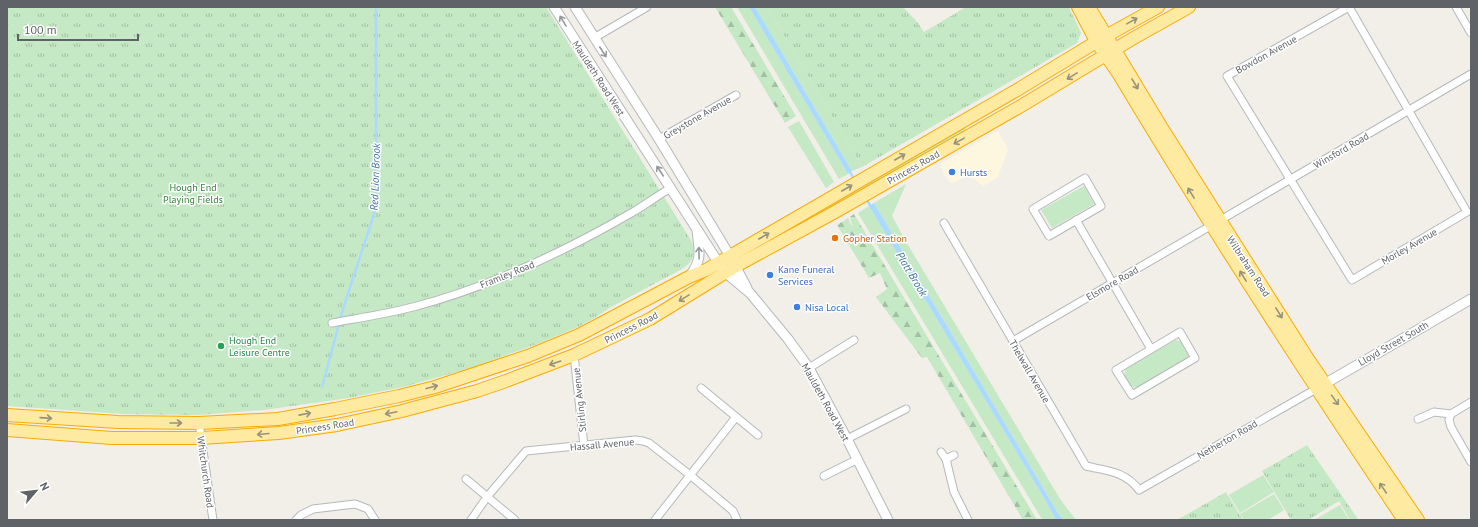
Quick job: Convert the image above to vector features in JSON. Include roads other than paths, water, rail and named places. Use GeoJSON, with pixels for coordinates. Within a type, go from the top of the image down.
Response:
{"type":"FeatureCollection","features":[{"type":"Feature","properties":{"kind":"highway"},"geometry":{"type":"LineString","coordinates":[[1078,7],[1101,38]]}},
{"type":"Feature","properties":{"kind":"highway","name":"Wilbraham Road"},"geometry":{"type":"LineString","coordinates":[[1089,7],[1101,38],[1110,53],[1118,73],[1216,223],[1404,520]]}},
{"type":"Feature","properties":{"kind":"highway","name":"Princess Road"},"geometry":{"type":"LineString","coordinates":[[7,430],[112,438],[201,438],[279,433],[402,411],[477,391],[574,355],[650,319],[827,199],[1017,90],[1101,38],[1158,7]]}},
{"type":"Feature","properties":{"kind":"highway","name":"Princess Road"},"geometry":{"type":"LineString","coordinates":[[7,415],[118,422],[199,423],[278,419],[399,396],[470,376],[528,356],[567,340],[689,277],[706,270],[718,262],[731,265],[835,212],[1021,106],[1132,39],[1189,7]]}},
{"type":"Feature","properties":{"kind":"highway","name":"Wilbraham Road"},"geometry":{"type":"LineString","coordinates":[[1320,386],[1418,520]]}},
{"type":"Feature","properties":{"kind":"street","name":"Mauldeth Road West"},"geometry":{"type":"LineString","coordinates":[[554,7],[718,262]]}},
{"type":"Feature","properties":{"kind":"street","name":"Mauldeth Road West"},"geometry":{"type":"LineString","coordinates":[[574,7],[659,139],[731,265],[750,293],[788,339],[809,368],[858,459],[888,520]]}},
{"type":"Feature","properties":{"kind":"street"},"geometry":{"type":"LineString","coordinates":[[594,38],[647,7]]}},
{"type":"Feature","properties":{"kind":"street","name":"Bowdon Avenue"},"geometry":{"type":"LineString","coordinates":[[1290,180],[1227,76],[1349,7],[1409,111]]}},
{"type":"Feature","properties":{"kind":"street"},"geometry":{"type":"LineString","coordinates":[[1456,7],[1471,33]]}},
{"type":"Feature","properties":{"kind":"street","name":"Winsford Road"},"geometry":{"type":"LineString","coordinates":[[1216,223],[1471,74]]}},
{"type":"Feature","properties":{"kind":"street","name":"Greystone Avenue"},"geometry":{"type":"LineString","coordinates":[[659,139],[736,95]]}},
{"type":"Feature","properties":{"kind":"street","name":"Morley Avenue"},"geometry":{"type":"LineString","coordinates":[[1290,180],[1352,280],[1467,212],[1409,111]]}},
{"type":"Feature","properties":{"kind":"street"},"geometry":{"type":"LineString","coordinates":[[645,148],[659,139]]}},
{"type":"Feature","properties":{"kind":"street"},"geometry":{"type":"LineString","coordinates":[[1085,178],[1101,206],[1076,220],[1049,236],[1033,209],[1085,178]]}},
{"type":"Feature","properties":{"kind":"street","name":"Framley Road"},"geometry":{"type":"LineString","coordinates":[[332,323],[415,307],[468,290],[514,272],[549,257],[593,235],[635,211],[669,189]]}},
{"type":"Feature","properties":{"kind":"street"},"geometry":{"type":"LineString","coordinates":[[1076,220],[1151,349]]}},
{"type":"Feature","properties":{"kind":"street","name":"Thelwall Avenue"},"geometry":{"type":"LineString","coordinates":[[944,223],[1086,466],[1116,473],[1126,477],[1133,482],[1139,490]]}},
{"type":"Feature","properties":{"kind":"street","name":"Elsmore Road"},"geometry":{"type":"LineString","coordinates":[[1013,341],[1216,223]]}},
{"type":"Feature","properties":{"kind":"street","name":"Mauldeth Road West"},"geometry":{"type":"LineString","coordinates":[[689,277],[695,269],[700,256],[696,227]]}},
{"type":"Feature","properties":{"kind":"street","name":"Lloyd Street South"},"geometry":{"type":"LineString","coordinates":[[1320,386],[1471,299]]}},
{"type":"Feature","properties":{"kind":"street"},"geometry":{"type":"LineString","coordinates":[[1180,332],[1196,358],[1132,396],[1116,370],[1151,349],[1180,332]]}},
{"type":"Feature","properties":{"kind":"street"},"geometry":{"type":"LineString","coordinates":[[809,368],[854,340]]}},
{"type":"Feature","properties":{"kind":"street","name":"Stirling Avenue"},"geometry":{"type":"LineString","coordinates":[[574,355],[584,446]]}},
{"type":"Feature","properties":{"kind":"street","name":"Netherton Road"},"geometry":{"type":"LineString","coordinates":[[1139,490],[1320,386]]}},
{"type":"Feature","properties":{"kind":"street"},"geometry":{"type":"LineString","coordinates":[[701,388],[758,435]]}},
{"type":"Feature","properties":{"kind":"street"},"geometry":{"type":"LineString","coordinates":[[1418,419],[1434,412],[1451,414],[1471,402]]}},
{"type":"Feature","properties":{"kind":"street"},"geometry":{"type":"LineString","coordinates":[[847,439],[906,409]]}},
{"type":"Feature","properties":{"kind":"street"},"geometry":{"type":"LineString","coordinates":[[1451,414],[1449,420],[1451,427],[1471,462]]}},
{"type":"Feature","properties":{"kind":"street"},"geometry":{"type":"LineString","coordinates":[[655,520],[736,417]]}},
{"type":"Feature","properties":{"kind":"street","name":"Whitchurch Road"},"geometry":{"type":"LineString","coordinates":[[199,423],[213,520]]}},
{"type":"Feature","properties":{"kind":"street","name":"Hassall Avenue"},"geometry":{"type":"LineString","coordinates":[[471,520],[487,497],[526,451],[643,441],[649,443],[733,511],[737,520]]}},
{"type":"Feature","properties":{"kind":"street"},"geometry":{"type":"LineString","coordinates":[[941,452],[946,459],[954,492],[968,520]]}},
{"type":"Feature","properties":{"kind":"street"},"geometry":{"type":"LineString","coordinates":[[946,459],[954,454]]}},
{"type":"Feature","properties":{"kind":"street"},"geometry":{"type":"LineString","coordinates":[[824,476],[858,459]]}},
{"type":"Feature","properties":{"kind":"street"},"geometry":{"type":"LineString","coordinates":[[466,479],[515,520]]}},
{"type":"Feature","properties":{"kind":"street"},"geometry":{"type":"LineString","coordinates":[[296,520],[301,515],[313,509],[355,504],[368,509],[375,520]]}},
{"type":"Feature","properties":{"kind":"water"},"geometry":{"type":"Polygon","coordinates":[[[749,7],[755,7],[852,171],[848,174],[749,7]]]}},
{"type":"Feature","properties":{"kind":"water"},"geometry":{"type":"Polygon","coordinates":[[[874,203],[1063,520],[1056,520],[869,206],[874,203]]]}},
{"type":"Feature","properties":{"kind":"waterway","name":"Red Lion Brook"},"geometry":{"type":"LineString","coordinates":[[322,387],[343,309],[376,208],[376,7]]}},
{"type":"Feature","properties":{"kind":"waterway","name":"Platt Brook"},"geometry":{"type":"LineString","coordinates":[[849,170],[854,179]]}},
{"type":"Feature","properties":{"kind":"waterway","name":"Platt Brook"},"geometry":{"type":"LineString","coordinates":[[866,199],[872,208]]}},
{"type":"Feature","properties":{"kind":"place","name":"Hursts"},"geometry":{"type":"Point","coordinates":[952,172]}},
{"type":"Feature","properties":{"kind":"place","name":"Gopher Station"},"geometry":{"type":"Point","coordinates":[835,238]}},
{"type":"Feature","properties":{"kind":"place","name":"Kane Funeral Services"},"geometry":{"type":"Point","coordinates":[770,275]}},
{"type":"Feature","properties":{"kind":"place","name":"Nisa Local"},"geometry":{"type":"Point","coordinates":[797,307]}},
{"type":"Feature","properties":{"kind":"place","name":"Hough End Leisure Centre"},"geometry":{"type":"Point","coordinates":[221,346]}},
{"type":"Feature","properties":{"kind":"park label","name":"Hough End Playing Fields"},"geometry":{"type":"Point","coordinates":[193,192]}}]}
